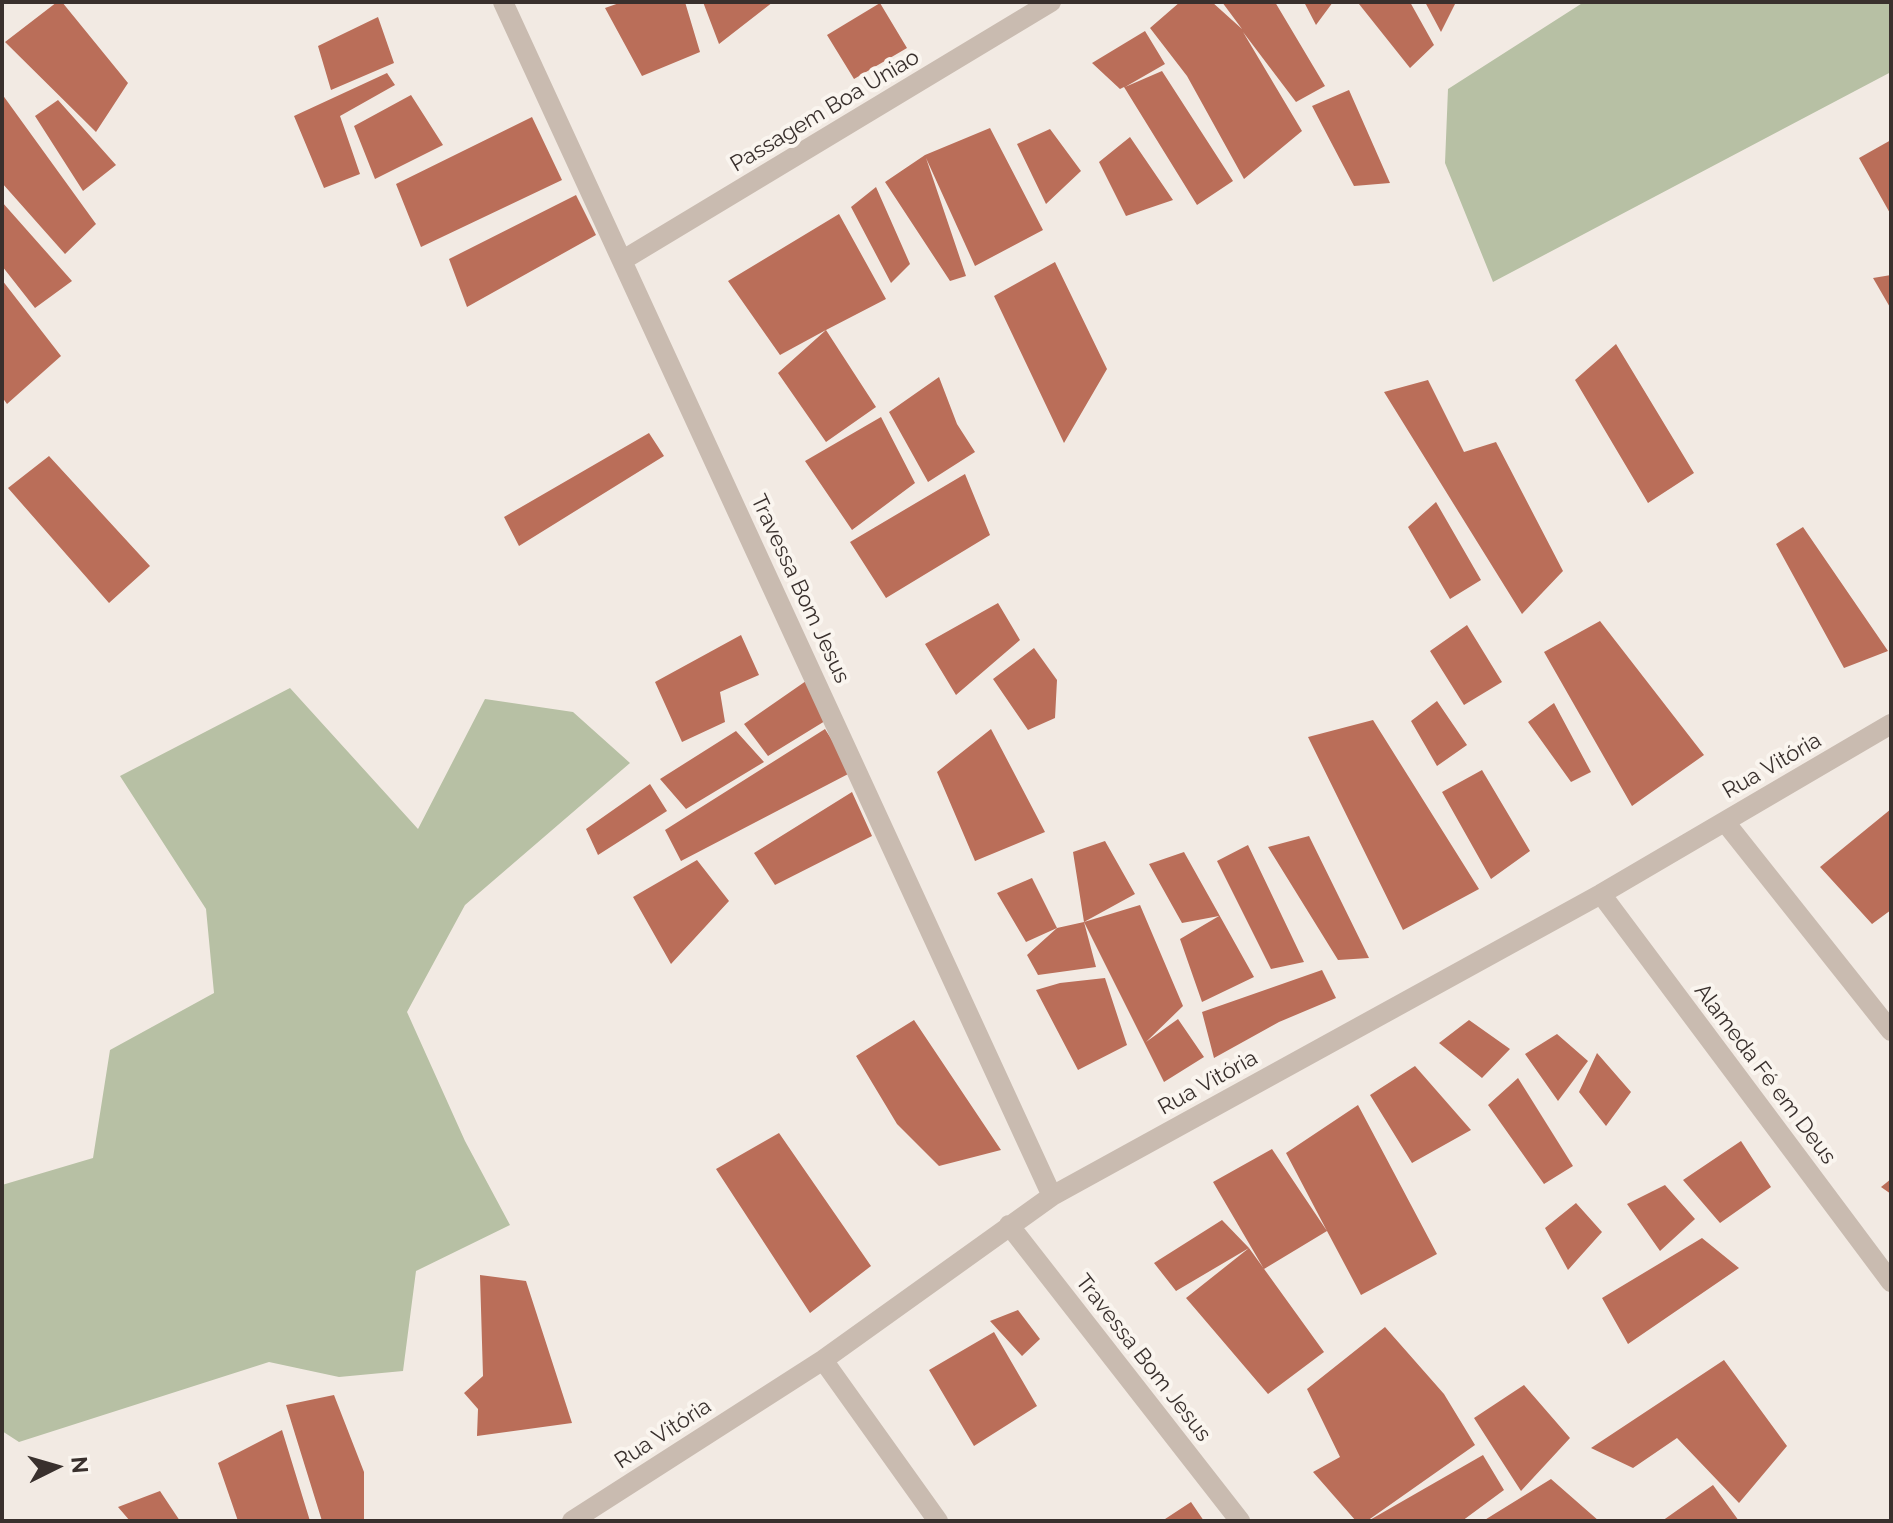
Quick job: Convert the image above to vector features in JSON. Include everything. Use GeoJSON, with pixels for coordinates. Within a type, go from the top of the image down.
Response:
{"type":"FeatureCollection","features":[{"type":"Feature","properties":{"kind":"street","name":"Travessa Bom Jesus"},"geometry":{"type":"LineString","coordinates":[[503,2],[1052,1196]]}},
{"type":"Feature","properties":{"kind":"street","name":"Passagem Boa Uniao"},"geometry":{"type":"LineString","coordinates":[[623,260],[1051,2]]}},
{"type":"Feature","properties":{"kind":"street","name":"Rua Vitória"},"geometry":{"type":"LineString","coordinates":[[572,1521],[823,1360],[1052,1196],[1601,894],[1891,724]]}},
{"type":"Feature","properties":{"kind":"street"},"geometry":{"type":"LineString","coordinates":[[1725,822],[1891,1031]]}},
{"type":"Feature","properties":{"kind":"street","name":"Alameda Fé em Deus"},"geometry":{"type":"LineString","coordinates":[[1601,894],[1891,1282]]}},
{"type":"Feature","properties":{"kind":"street","name":"Travessa Bom Jesus"},"geometry":{"type":"LineString","coordinates":[[1009,1225],[1240,1521]]}},
{"type":"Feature","properties":{"kind":"street"},"geometry":{"type":"LineString","coordinates":[[823,1360],[938,1521]]}},
{"type":"Feature","properties":{"kind":"green space"},"geometry":{"type":"Polygon","coordinates":[[[1584,2],[1891,2],[1891,72],[1493,282],[1445,163],[1448,89],[1584,2]]]}},
{"type":"Feature","properties":{"kind":"green space"},"geometry":{"type":"Polygon","coordinates":[[[290,688],[418,829],[485,699],[573,712],[630,763],[465,905],[407,1012],[465,1141],[510,1225],[416,1271],[403,1371],[339,1377],[269,1362],[19,1442],[2,1431],[2,1185],[93,1158],[110,1050],[214,993],[206,909],[120,776],[290,688]]]}},
{"type":"Feature","properties":{"kind":"building"},"geometry":{"type":"Polygon","coordinates":[[[57,2],[62,2],[128,83],[96,132],[5,42],[57,2]]]}},
{"type":"Feature","properties":{"kind":"building"},"geometry":{"type":"Polygon","coordinates":[[[622,2],[685,2],[700,52],[642,76],[605,8],[622,2]]]}},
{"type":"Feature","properties":{"kind":"building"},"geometry":{"type":"Polygon","coordinates":[[[703,2],[773,2],[719,44],[703,2]]]}},
{"type":"Feature","properties":{"kind":"building"},"geometry":{"type":"Polygon","coordinates":[[[1180,2],[1212,2],[1242,29],[1222,2],[1275,2],[1325,86],[1296,102],[1243,32],[1302,131],[1244,179],[1187,76],[1150,28],[1180,2]]]}},
{"type":"Feature","properties":{"kind":"building"},"geometry":{"type":"Polygon","coordinates":[[[1304,2],[1333,2],[1316,25],[1304,2]]]}},
{"type":"Feature","properties":{"kind":"building"},"geometry":{"type":"Polygon","coordinates":[[[1410,2],[1434,45],[1410,68],[1359,4],[1410,2]]]}},
{"type":"Feature","properties":{"kind":"building"},"geometry":{"type":"Polygon","coordinates":[[[1425,2],[1456,2],[1441,32],[1425,2]]]}},
{"type":"Feature","properties":{"kind":"building"},"geometry":{"type":"Polygon","coordinates":[[[880,3],[907,48],[854,79],[827,35],[880,3]]]}},
{"type":"Feature","properties":{"kind":"building"},"geometry":{"type":"Polygon","coordinates":[[[378,17],[394,63],[331,90],[318,46],[378,17]]]}},
{"type":"Feature","properties":{"kind":"building"},"geometry":{"type":"Polygon","coordinates":[[[1145,31],[1165,64],[1125,87],[1162,71],[1233,181],[1197,205],[1124,87],[1120,89],[1092,63],[1145,31]]]}},
{"type":"Feature","properties":{"kind":"building"},"geometry":{"type":"Polygon","coordinates":[[[387,73],[395,85],[340,116],[360,174],[324,188],[294,116],[387,73]]]}},
{"type":"Feature","properties":{"kind":"building"},"geometry":{"type":"Polygon","coordinates":[[[1349,90],[1390,183],[1354,186],[1312,106],[1349,90]]]}},
{"type":"Feature","properties":{"kind":"building"},"geometry":{"type":"Polygon","coordinates":[[[2,94],[96,224],[65,254],[2,183],[2,94]]]}},
{"type":"Feature","properties":{"kind":"building"},"geometry":{"type":"Polygon","coordinates":[[[411,95],[443,145],[375,179],[354,126],[411,95]]]}},
{"type":"Feature","properties":{"kind":"building"},"geometry":{"type":"Polygon","coordinates":[[[58,100],[116,165],[83,191],[35,116],[58,100]]]}},
{"type":"Feature","properties":{"kind":"building"},"geometry":{"type":"Polygon","coordinates":[[[532,117],[562,180],[421,247],[396,184],[532,117]]]}},
{"type":"Feature","properties":{"kind":"building"},"geometry":{"type":"Polygon","coordinates":[[[990,128],[1043,230],[975,266],[926,158],[966,276],[950,281],[885,182],[925,155],[990,128]]]}},
{"type":"Feature","properties":{"kind":"building"},"geometry":{"type":"Polygon","coordinates":[[[1050,129],[1081,171],[1046,204],[1017,144],[1050,129]]]}},
{"type":"Feature","properties":{"kind":"building"},"geometry":{"type":"Polygon","coordinates":[[[1130,137],[1173,200],[1126,216],[1099,162],[1130,137]]]}},
{"type":"Feature","properties":{"kind":"building"},"geometry":{"type":"Polygon","coordinates":[[[1891,140],[1891,215],[1859,158],[1891,140]]]}},
{"type":"Feature","properties":{"kind":"building"},"geometry":{"type":"Polygon","coordinates":[[[876,187],[910,264],[891,283],[851,207],[876,187]]]}},
{"type":"Feature","properties":{"kind":"building"},"geometry":{"type":"Polygon","coordinates":[[[576,195],[596,235],[467,307],[449,259],[576,195]]]}},
{"type":"Feature","properties":{"kind":"building"},"geometry":{"type":"Polygon","coordinates":[[[2,202],[72,281],[35,308],[2,266],[2,202]]]}},
{"type":"Feature","properties":{"kind":"building"},"geometry":{"type":"Polygon","coordinates":[[[839,214],[886,299],[780,355],[728,281],[839,214]]]}},
{"type":"Feature","properties":{"kind":"building"},"geometry":{"type":"Polygon","coordinates":[[[1055,262],[1107,369],[1064,443],[994,296],[1055,262]]]}},
{"type":"Feature","properties":{"kind":"building"},"geometry":{"type":"Polygon","coordinates":[[[1891,275],[1891,309],[1873,278],[1891,275]]]}},
{"type":"Feature","properties":{"kind":"building"},"geometry":{"type":"Polygon","coordinates":[[[2,280],[61,356],[7,404],[2,397],[2,280]]]}},
{"type":"Feature","properties":{"kind":"building"},"geometry":{"type":"Polygon","coordinates":[[[826,330],[876,407],[826,442],[778,373],[826,330]]]}},
{"type":"Feature","properties":{"kind":"building"},"geometry":{"type":"Polygon","coordinates":[[[1616,344],[1694,473],[1648,503],[1575,380],[1616,344]]]}},
{"type":"Feature","properties":{"kind":"building"},"geometry":{"type":"Polygon","coordinates":[[[939,377],[957,424],[975,452],[928,482],[889,412],[939,377]]]}},
{"type":"Feature","properties":{"kind":"building"},"geometry":{"type":"Polygon","coordinates":[[[1428,380],[1464,452],[1496,442],[1563,571],[1522,614],[1384,392],[1428,380]]]}},
{"type":"Feature","properties":{"kind":"building"},"geometry":{"type":"Polygon","coordinates":[[[881,417],[915,483],[852,530],[805,461],[881,417]]]}},
{"type":"Feature","properties":{"kind":"building"},"geometry":{"type":"Polygon","coordinates":[[[649,433],[664,456],[519,546],[504,517],[649,433]]]}},
{"type":"Feature","properties":{"kind":"building"},"geometry":{"type":"Polygon","coordinates":[[[49,456],[150,566],[109,603],[8,488],[49,456]]]}},
{"type":"Feature","properties":{"kind":"building"},"geometry":{"type":"Polygon","coordinates":[[[965,474],[990,535],[886,598],[850,542],[965,474]]]}},
{"type":"Feature","properties":{"kind":"building"},"geometry":{"type":"Polygon","coordinates":[[[1436,502],[1481,580],[1450,599],[1408,527],[1436,502]]]}},
{"type":"Feature","properties":{"kind":"building"},"geometry":{"type":"Polygon","coordinates":[[[1803,527],[1888,651],[1844,668],[1776,544],[1803,527]]]}},
{"type":"Feature","properties":{"kind":"building"},"geometry":{"type":"Polygon","coordinates":[[[998,603],[1020,640],[956,695],[925,644],[998,603]]]}},
{"type":"Feature","properties":{"kind":"building"},"geometry":{"type":"Polygon","coordinates":[[[1600,621],[1704,755],[1632,806],[1544,652],[1600,621]]]}},
{"type":"Feature","properties":{"kind":"building"},"geometry":{"type":"Polygon","coordinates":[[[1467,625],[1502,682],[1464,705],[1430,651],[1467,625]]]}},
{"type":"Feature","properties":{"kind":"building"},"geometry":{"type":"Polygon","coordinates":[[[741,635],[759,675],[720,692],[725,722],[682,742],[655,682],[741,635]]]}},
{"type":"Feature","properties":{"kind":"building"},"geometry":{"type":"Polygon","coordinates":[[[1034,648],[1057,680],[1055,718],[1028,730],[993,679],[1034,648]]]}},
{"type":"Feature","properties":{"kind":"building"},"geometry":{"type":"Polygon","coordinates":[[[806,681],[825,721],[768,756],[744,724],[806,681]]]}},
{"type":"Feature","properties":{"kind":"building"},"geometry":{"type":"Polygon","coordinates":[[[1437,701],[1467,745],[1437,766],[1411,721],[1437,701]]]}},
{"type":"Feature","properties":{"kind":"building"},"geometry":{"type":"Polygon","coordinates":[[[1554,703],[1591,772],[1571,782],[1528,722],[1554,703]]]}},
{"type":"Feature","properties":{"kind":"building"},"geometry":{"type":"Polygon","coordinates":[[[1373,720],[1479,889],[1403,930],[1308,737],[1373,720]]]}},
{"type":"Feature","properties":{"kind":"building"},"geometry":{"type":"Polygon","coordinates":[[[825,729],[852,772],[681,861],[665,830],[825,729]]]}},
{"type":"Feature","properties":{"kind":"building"},"geometry":{"type":"Polygon","coordinates":[[[991,729],[1045,832],[975,861],[937,772],[991,729]]]}},
{"type":"Feature","properties":{"kind":"building"},"geometry":{"type":"Polygon","coordinates":[[[736,731],[764,762],[686,809],[660,779],[736,731]]]}},
{"type":"Feature","properties":{"kind":"building"},"geometry":{"type":"Polygon","coordinates":[[[1482,770],[1530,851],[1491,879],[1442,792],[1482,770]]]}},
{"type":"Feature","properties":{"kind":"building"},"geometry":{"type":"Polygon","coordinates":[[[650,784],[667,811],[598,855],[586,829],[650,784]]]}},
{"type":"Feature","properties":{"kind":"building"},"geometry":{"type":"Polygon","coordinates":[[[852,792],[872,836],[775,885],[754,853],[852,792]]]}},
{"type":"Feature","properties":{"kind":"building"},"geometry":{"type":"Polygon","coordinates":[[[1891,809],[1891,910],[1872,924],[1820,867],[1891,809]]]}},
{"type":"Feature","properties":{"kind":"building"},"geometry":{"type":"Polygon","coordinates":[[[1309,836],[1369,958],[1338,960],[1268,847],[1309,836]]]}},
{"type":"Feature","properties":{"kind":"building"},"geometry":{"type":"Polygon","coordinates":[[[1105,841],[1135,894],[1084,922],[1073,852],[1105,841]]]}},
{"type":"Feature","properties":{"kind":"building"},"geometry":{"type":"Polygon","coordinates":[[[1248,845],[1304,962],[1271,969],[1217,861],[1248,845]]]}},
{"type":"Feature","properties":{"kind":"building"},"geometry":{"type":"Polygon","coordinates":[[[1184,852],[1254,977],[1202,1002],[1180,939],[1219,916],[1182,923],[1149,864],[1184,852]]]}},
{"type":"Feature","properties":{"kind":"building"},"geometry":{"type":"Polygon","coordinates":[[[697,860],[729,901],[671,964],[633,897],[697,860]]]}},
{"type":"Feature","properties":{"kind":"building"},"geometry":{"type":"Polygon","coordinates":[[[1032,878],[1057,928],[1026,942],[997,893],[1032,878]]]}},
{"type":"Feature","properties":{"kind":"building"},"geometry":{"type":"Polygon","coordinates":[[[1140,905],[1183,1006],[1146,1042],[1178,1019],[1204,1057],[1164,1082],[1084,922],[1140,905]]]}},
{"type":"Feature","properties":{"kind":"building"},"geometry":{"type":"Polygon","coordinates":[[[1084,922],[1096,967],[1038,975],[1027,955],[1057,928],[1084,922]]]}},
{"type":"Feature","properties":{"kind":"building"},"geometry":{"type":"Polygon","coordinates":[[[1322,970],[1336,998],[1279,1022],[1214,1058],[1202,1012],[1322,970]]]}},
{"type":"Feature","properties":{"kind":"building"},"geometry":{"type":"Polygon","coordinates":[[[1105,978],[1127,1045],[1078,1070],[1036,990],[1060,983],[1105,978]]]}},
{"type":"Feature","properties":{"kind":"building"},"geometry":{"type":"Polygon","coordinates":[[[914,1020],[1001,1150],[939,1166],[897,1124],[856,1056],[914,1020]]]}},
{"type":"Feature","properties":{"kind":"building"},"geometry":{"type":"Polygon","coordinates":[[[1469,1020],[1510,1049],[1482,1078],[1439,1043],[1469,1020]]]}},
{"type":"Feature","properties":{"kind":"building"},"geometry":{"type":"Polygon","coordinates":[[[1557,1034],[1588,1061],[1558,1101],[1525,1054],[1557,1034]]]}},
{"type":"Feature","properties":{"kind":"building"},"geometry":{"type":"Polygon","coordinates":[[[1597,1053],[1631,1092],[1606,1126],[1579,1092],[1597,1053]]]}},
{"type":"Feature","properties":{"kind":"building"},"geometry":{"type":"Polygon","coordinates":[[[1415,1066],[1471,1130],[1412,1163],[1370,1095],[1415,1066]]]}},
{"type":"Feature","properties":{"kind":"building"},"geometry":{"type":"Polygon","coordinates":[[[1518,1078],[1573,1166],[1544,1184],[1488,1105],[1518,1078]]]}},
{"type":"Feature","properties":{"kind":"building"},"geometry":{"type":"Polygon","coordinates":[[[1358,1105],[1437,1254],[1361,1295],[1286,1153],[1358,1105]]]}},
{"type":"Feature","properties":{"kind":"building"},"geometry":{"type":"Polygon","coordinates":[[[779,1133],[871,1266],[810,1313],[716,1169],[779,1133]]]}},
{"type":"Feature","properties":{"kind":"building"},"geometry":{"type":"Polygon","coordinates":[[[1741,1141],[1771,1187],[1720,1223],[1683,1180],[1741,1141]]]}},
{"type":"Feature","properties":{"kind":"building"},"geometry":{"type":"Polygon","coordinates":[[[1272,1149],[1327,1231],[1264,1269],[1213,1182],[1272,1149]]]}},
{"type":"Feature","properties":{"kind":"building"},"geometry":{"type":"Polygon","coordinates":[[[1891,1179],[1891,1194],[1881,1187],[1891,1179]]]}},
{"type":"Feature","properties":{"kind":"building"},"geometry":{"type":"Polygon","coordinates":[[[1665,1185],[1695,1219],[1660,1251],[1627,1204],[1665,1185]]]}},
{"type":"Feature","properties":{"kind":"building"},"geometry":{"type":"Polygon","coordinates":[[[1576,1203],[1602,1232],[1568,1270],[1545,1228],[1576,1203]]]}},
{"type":"Feature","properties":{"kind":"building"},"geometry":{"type":"Polygon","coordinates":[[[1222,1220],[1249,1248],[1176,1291],[1154,1263],[1222,1220]]]}},
{"type":"Feature","properties":{"kind":"building"},"geometry":{"type":"Polygon","coordinates":[[[1702,1238],[1739,1268],[1628,1344],[1602,1298],[1702,1238]]]}},
{"type":"Feature","properties":{"kind":"building"},"geometry":{"type":"Polygon","coordinates":[[[1249,1248],[1324,1352],[1268,1394],[1186,1298],[1249,1248]]]}},
{"type":"Feature","properties":{"kind":"building"},"geometry":{"type":"Polygon","coordinates":[[[480,1275],[526,1281],[572,1423],[477,1436],[478,1409],[464,1393],[483,1376],[480,1275]]]}},
{"type":"Feature","properties":{"kind":"building"},"geometry":{"type":"Polygon","coordinates":[[[1018,1310],[1040,1339],[1022,1356],[990,1321],[1018,1310]]]}},
{"type":"Feature","properties":{"kind":"building"},"geometry":{"type":"Polygon","coordinates":[[[1385,1327],[1444,1394],[1475,1445],[1367,1521],[1356,1521],[1313,1472],[1340,1457],[1307,1389],[1385,1327]]]}},
{"type":"Feature","properties":{"kind":"building"},"geometry":{"type":"Polygon","coordinates":[[[994,1332],[1037,1406],[974,1446],[929,1370],[994,1332]]]}},
{"type":"Feature","properties":{"kind":"building"},"geometry":{"type":"Polygon","coordinates":[[[1724,1360],[1787,1446],[1739,1503],[1677,1438],[1633,1468],[1591,1448],[1724,1360]]]}},
{"type":"Feature","properties":{"kind":"building"},"geometry":{"type":"Polygon","coordinates":[[[1524,1385],[1570,1438],[1521,1491],[1474,1418],[1524,1385]]]}},
{"type":"Feature","properties":{"kind":"building"},"geometry":{"type":"Polygon","coordinates":[[[334,1395],[364,1472],[364,1521],[322,1521],[286,1405],[334,1395]]]}},
{"type":"Feature","properties":{"kind":"building"},"geometry":{"type":"Polygon","coordinates":[[[282,1430],[310,1521],[238,1521],[218,1463],[282,1430]]]}},
{"type":"Feature","properties":{"kind":"building"},"geometry":{"type":"Polygon","coordinates":[[[1483,1455],[1504,1490],[1462,1521],[1368,1521],[1483,1455]]]}},
{"type":"Feature","properties":{"kind":"building"},"geometry":{"type":"Polygon","coordinates":[[[1551,1479],[1599,1521],[1483,1521],[1551,1479]]]}},
{"type":"Feature","properties":{"kind":"building"},"geometry":{"type":"Polygon","coordinates":[[[1713,1485],[1739,1521],[1662,1521],[1713,1485]]]}},
{"type":"Feature","properties":{"kind":"building"},"geometry":{"type":"Polygon","coordinates":[[[160,1491],[180,1521],[130,1521],[118,1507],[160,1491]]]}},
{"type":"Feature","properties":{"kind":"building"},"geometry":{"type":"Polygon","coordinates":[[[1191,1502],[1204,1521],[1162,1521],[1191,1502]]]}}]}
